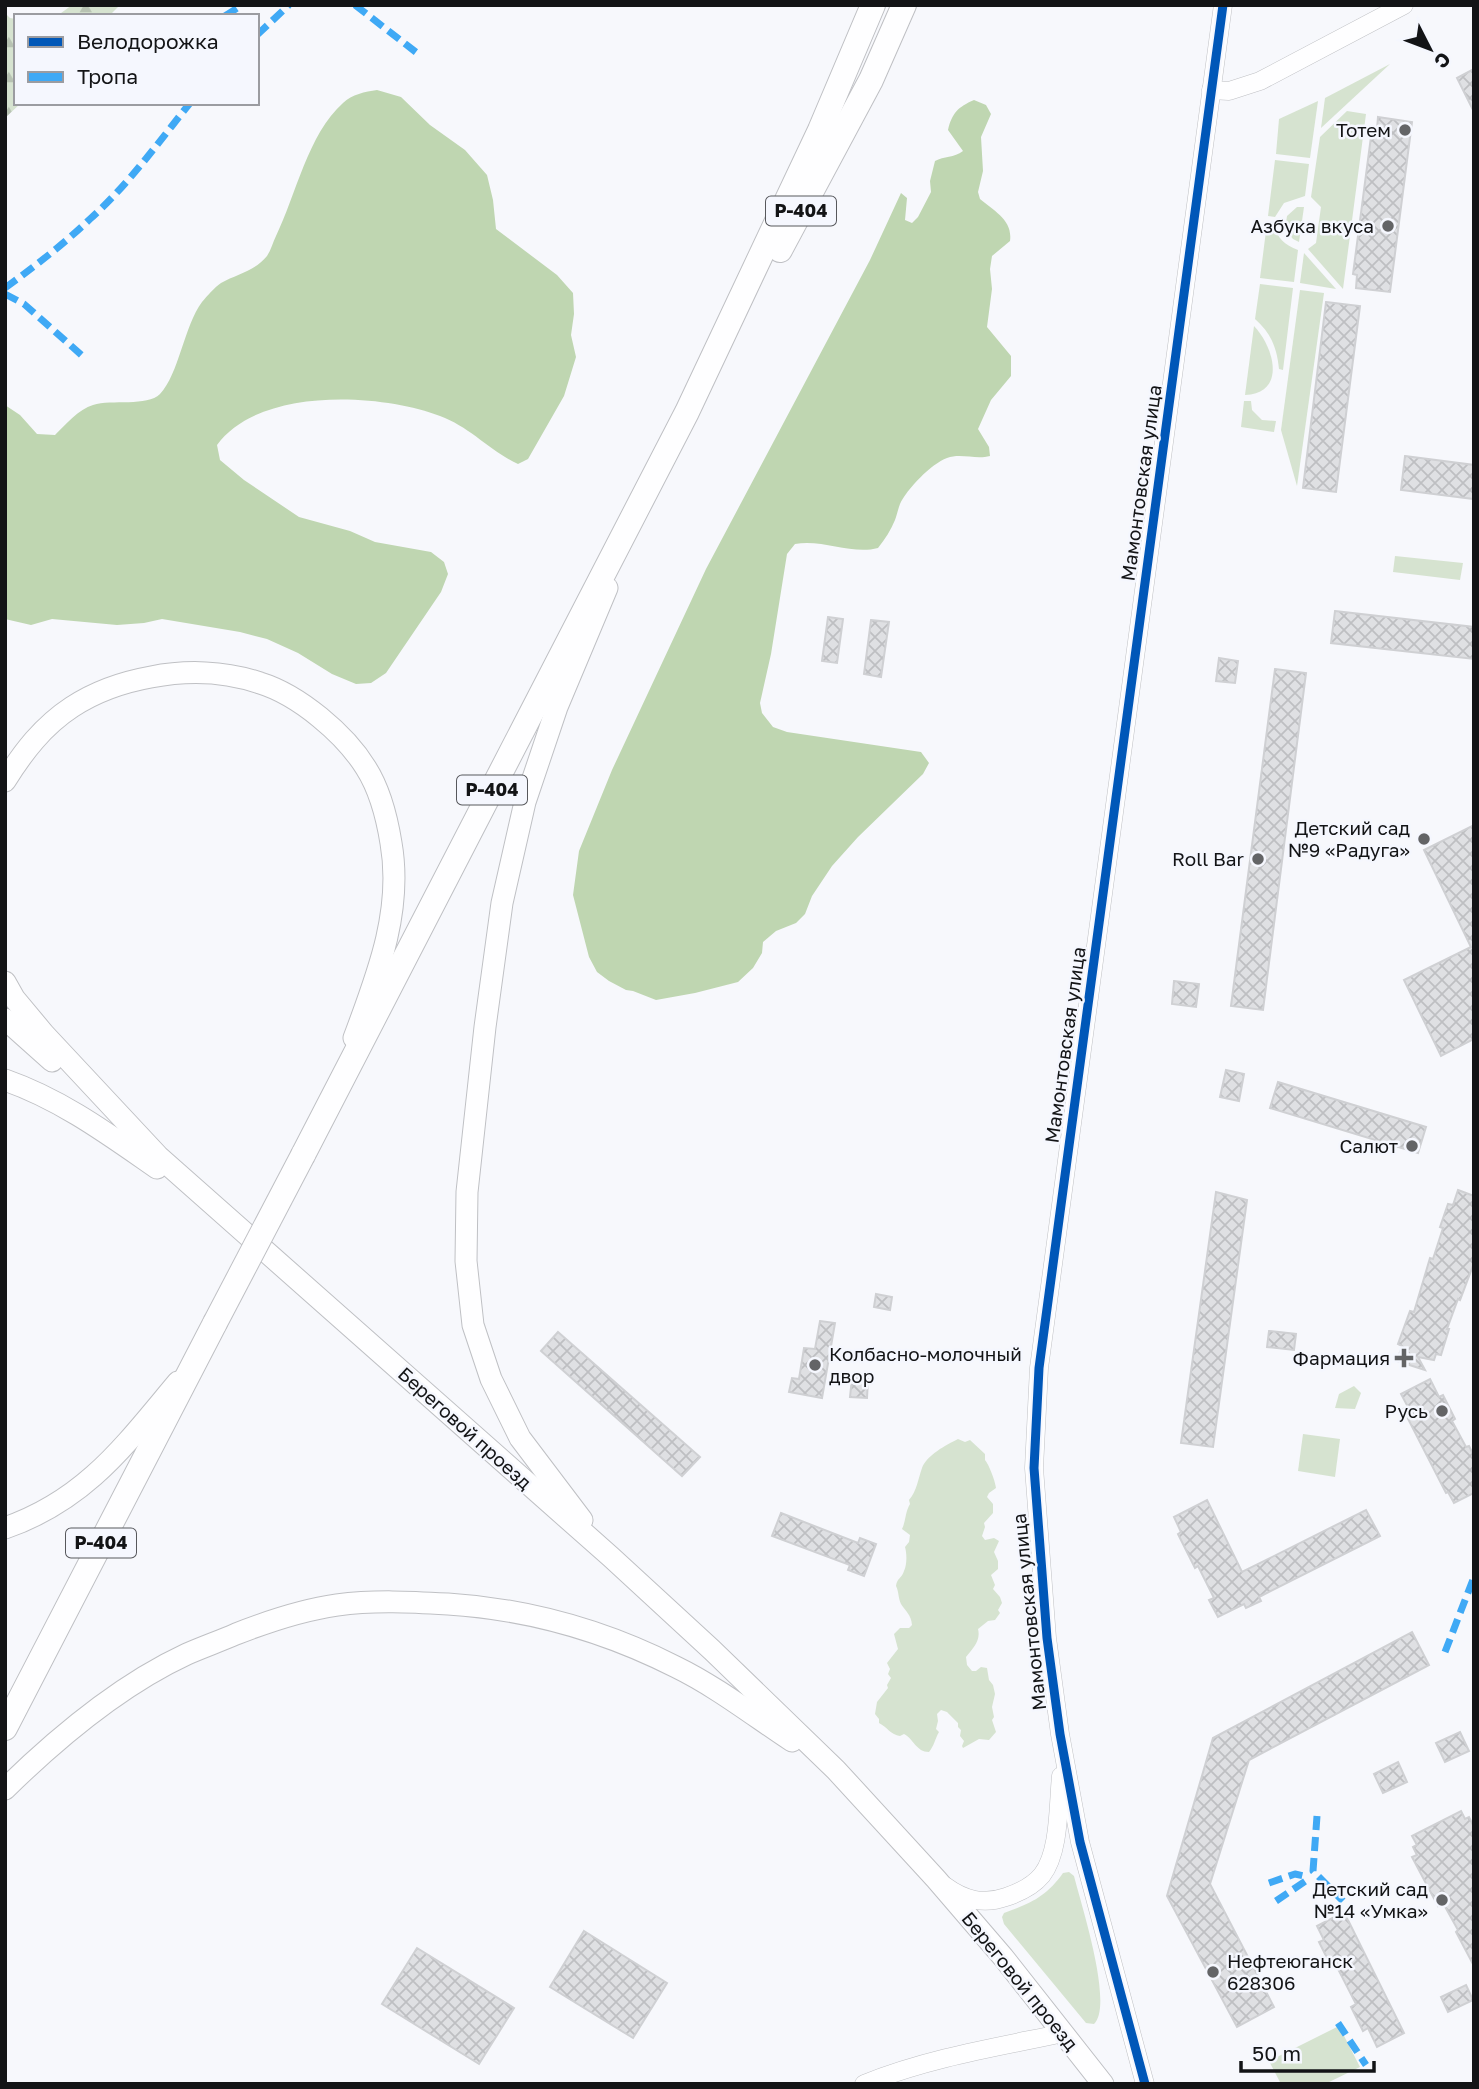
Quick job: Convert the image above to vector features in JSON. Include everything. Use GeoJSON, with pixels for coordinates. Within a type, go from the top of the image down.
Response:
{"type":"FeatureCollection","features":[{"type":"Feature","properties":{"kind":"highway","name":"Р-404"},"geometry":{"type":"LineString","coordinates":[[5,1728],[654,478],[820,130],[873,5]]}},
{"type":"Feature","properties":{"kind":"highway","name":"Р-404"},"geometry":{"type":"LineString","coordinates":[[687,412],[793,228],[871,80],[904,5]]}},
{"type":"Feature","properties":{"kind":"main road"},"geometry":{"type":"LineString","coordinates":[[611,1557],[520,1438],[491,1379],[473,1325],[466,1261],[467,1192],[502,903],[525,802],[558,707],[654,478]]}},
{"type":"Feature","properties":{"kind":"main road"},"geometry":{"type":"LineString","coordinates":[[5,781],[21,756],[43,730],[72,707],[101,692],[134,680],[173,673],[215,673],[260,683],[290,696],[324,721],[348,744],[366,769],[383,806],[392,844],[394,885],[390,926],[377,974],[330,1101]]}},
{"type":"Feature","properties":{"kind":"main road"},"geometry":{"type":"LineString","coordinates":[[5,982],[14,998],[44,1034],[158,1156]]}},
{"type":"Feature","properties":{"kind":"main road"},"geometry":{"type":"LineString","coordinates":[[5,1019],[217,1208]]}},
{"type":"Feature","properties":{"kind":"main road"},"geometry":{"type":"LineString","coordinates":[[5,1080],[34,1090],[79,1115],[217,1208]]}},
{"type":"Feature","properties":{"kind":"main road","name":"Береговой проезд"},"geometry":{"type":"LineString","coordinates":[[217,1208],[611,1557],[836,1770],[936,1879],[1103,2084]]}},
{"type":"Feature","properties":{"kind":"main road"},"geometry":{"type":"LineString","coordinates":[[5,1528],[57,1505],[89,1481],[120,1452],[197,1359]]}},
{"type":"Feature","properties":{"kind":"main road"},"geometry":{"type":"LineString","coordinates":[[5,1789],[77,1725],[125,1690],[186,1654],[263,1624],[306,1611],[380,1601],[479,1606],[573,1625],[677,1667],[836,1770]]}},
{"type":"Feature","properties":{"kind":"street"},"geometry":{"type":"LineString","coordinates":[[871,80],[911,5]]}},
{"type":"Feature","properties":{"kind":"street","name":"Мамонтовская улица"},"geometry":{"type":"LineString","coordinates":[[1145,2084],[1080,1842],[1063,1755],[1047,1638],[1034,1468],[1039,1368],[1223,5]]}},
{"type":"Feature","properties":{"kind":"street"},"geometry":{"type":"LineString","coordinates":[[1212,90],[1229,91],[1260,81],[1404,5]]}},
{"type":"Feature","properties":{"kind":"street"},"geometry":{"type":"LineString","coordinates":[[936,1879],[959,1896],[976,1901],[997,1900],[1016,1894],[1041,1876],[1051,1859],[1055,1838],[1063,1755]]}},
{"type":"Feature","properties":{"kind":"street"},"geometry":{"type":"LineString","coordinates":[[864,2084],[893,2072],[936,2060],[1064,2033]]}},
{"type":"Feature","properties":{"kind":"green space"},"geometry":{"type":"Polygon","coordinates":[[[72,5],[120,5],[111,14],[60,14],[72,5]]]}},
{"type":"Feature","properties":{"kind":"green space"},"geometry":{"type":"Polygon","coordinates":[[[5,13],[14,19],[14,105],[19,105],[5,118],[5,13]]]}},
{"type":"Feature","properties":{"kind":"green space"},"geometry":{"type":"Polygon","coordinates":[[[1390,64],[1321,128],[1325,98],[1390,64]]]}},
{"type":"Feature","properties":{"kind":"green space"},"geometry":{"type":"Polygon","coordinates":[[[1318,101],[1310,158],[1276,154],[1279,119],[1318,101]]]}},
{"type":"Feature","properties":{"kind":"green space"},"geometry":{"type":"Polygon","coordinates":[[[1347,111],[1366,114],[1343,289],[1308,249],[1316,243],[1321,207],[1311,197],[1320,137],[1347,111]]]}},
{"type":"Feature","properties":{"kind":"green space"},"geometry":{"type":"Polygon","coordinates":[[[1275,160],[1309,164],[1305,196],[1284,203],[1275,217],[1268,216],[1275,160]]]}},
{"type":"Feature","properties":{"kind":"green space"},"geometry":{"type":"Polygon","coordinates":[[[1297,207],[1304,207],[1299,242],[1285,229],[1287,216],[1297,207]]]}},
{"type":"Feature","properties":{"kind":"green space"},"geometry":{"type":"Polygon","coordinates":[[[1267,223],[1274,223],[1282,240],[1298,250],[1294,282],[1260,278],[1267,223]]]}},
{"type":"Feature","properties":{"kind":"green space"},"geometry":{"type":"Polygon","coordinates":[[[1304,253],[1336,289],[1300,283],[1304,253]]]}},
{"type":"Feature","properties":{"kind":"green space"},"geometry":{"type":"Polygon","coordinates":[[[1260,284],[1293,288],[1283,370],[1279,369],[1277,354],[1269,335],[1255,319],[1260,284]]]}},
{"type":"Feature","properties":{"kind":"green space"},"geometry":{"type":"Polygon","coordinates":[[[1300,290],[1324,293],[1297,486],[1281,430],[1300,290]]]}},
{"type":"Feature","properties":{"kind":"green space"},"geometry":{"type":"Polygon","coordinates":[[[1254,326],[1267,345],[1273,368],[1272,378],[1267,386],[1258,392],[1245,395],[1254,326]]]}},
{"type":"Feature","properties":{"kind":"green space"},"geometry":{"type":"Polygon","coordinates":[[[1244,401],[1251,401],[1252,410],[1262,420],[1276,421],[1274,432],[1241,427],[1244,401]]]}},
{"type":"Feature","properties":{"kind":"green space"},"geometry":{"type":"Polygon","coordinates":[[[1395,556],[1463,563],[1460,580],[1393,572],[1395,556]]]}},
{"type":"Feature","properties":{"kind":"green space"},"geometry":{"type":"Polygon","coordinates":[[[1354,1386],[1361,1393],[1355,1409],[1335,1408],[1339,1394],[1354,1386]]]}},
{"type":"Feature","properties":{"kind":"green space"},"geometry":{"type":"Polygon","coordinates":[[[1303,1434],[1340,1439],[1335,1477],[1298,1471],[1303,1434]]]}},
{"type":"Feature","properties":{"kind":"green space"},"geometry":{"type":"Polygon","coordinates":[[[958,1439],[965,1442],[970,1440],[985,1454],[996,1488],[987,1497],[993,1504],[993,1513],[984,1523],[982,1536],[985,1540],[994,1538],[999,1541],[994,1552],[998,1569],[991,1575],[995,1585],[993,1589],[1002,1603],[995,1620],[988,1621],[978,1629],[977,1641],[966,1657],[967,1665],[972,1671],[981,1667],[987,1668],[995,1694],[992,1720],[996,1732],[989,1740],[979,1739],[963,1748],[964,1741],[960,1736],[958,1723],[941,1710],[937,1714],[936,1729],[939,1732],[929,1752],[918,1748],[904,1734],[900,1736],[892,1733],[879,1723],[875,1714],[877,1702],[888,1688],[891,1678],[887,1663],[898,1649],[894,1634],[900,1628],[909,1628],[912,1625],[900,1602],[896,1586],[906,1566],[905,1547],[910,1535],[902,1529],[909,1500],[916,1489],[924,1463],[937,1451],[958,1439]]]}},
{"type":"Feature","properties":{"kind":"green space"},"geometry":{"type":"Polygon","coordinates":[[[1069,1872],[1074,1876],[1098,1976],[1099,2013],[1094,2024],[1086,2023],[1004,1924],[1002,1917],[1004,1913],[1037,1898],[1063,1873],[1069,1872]]]}},
{"type":"Feature","properties":{"kind":"green space"},"geometry":{"type":"Polygon","coordinates":[[[1339,2026],[1360,2067],[1325,2084],[1281,2084],[1269,2061],[1339,2026]]]}},
{"type":"Feature","properties":{"kind":"shaded area"},"geometry":{"type":"Polygon","coordinates":[[[377,90],[401,97],[430,125],[465,150],[487,175],[496,229],[557,275],[573,293],[571,335],[576,357],[564,396],[528,459],[518,464],[461,426],[440,416],[415,408],[354,400],[290,404],[261,413],[236,426],[217,445],[220,460],[244,480],[299,517],[350,531],[375,542],[431,552],[444,562],[448,574],[441,592],[386,673],[371,683],[356,684],[267,639],[162,619],[117,625],[52,619],[31,625],[5,619],[5,405],[20,415],[37,434],[55,435],[88,407],[101,403],[138,402],[160,394],[172,375],[202,302],[221,283],[251,269],[267,256],[312,148],[331,116],[350,97],[377,90]]]}},
{"type":"Feature","properties":{"kind":"shaded area"},"geometry":{"type":"Polygon","coordinates":[[[974,100],[986,105],[991,114],[981,137],[983,171],[978,192],[980,199],[1006,222],[1010,234],[1010,241],[992,256],[990,269],[992,289],[987,327],[1011,356],[1011,376],[991,400],[978,429],[989,447],[990,456],[947,458],[927,471],[903,498],[892,527],[878,548],[858,550],[795,544],[787,554],[760,703],[762,713],[773,727],[787,732],[921,752],[929,763],[923,774],[832,866],[812,896],[805,914],[796,923],[776,931],[763,942],[762,953],[753,968],[738,982],[656,1000],[626,990],[597,972],[589,957],[573,895],[579,851],[612,770],[706,569],[870,260],[901,193],[907,198],[905,220],[912,223],[931,192],[930,181],[935,161],[963,151],[948,130],[956,111],[974,100]]]}},
{"type":"Feature","properties":{"kind":"building"},"geometry":{"type":"Polygon","coordinates":[[[1474,69],[1474,112],[1457,78],[1474,69]]]}},
{"type":"Feature","properties":{"kind":"building"},"geometry":{"type":"Polygon","coordinates":[[[1378,117],[1412,122],[1390,292],[1356,288],[1357,275],[1353,274],[1372,129],[1377,129],[1378,117]]]}},
{"type":"Feature","properties":{"kind":"building"},"geometry":{"type":"Polygon","coordinates":[[[1326,302],[1360,306],[1336,492],[1303,488],[1326,302]]]}},
{"type":"Feature","properties":{"kind":"building"},"geometry":{"type":"Polygon","coordinates":[[[1405,456],[1474,465],[1474,499],[1401,490],[1405,456]]]}},
{"type":"Feature","properties":{"kind":"building"},"geometry":{"type":"Polygon","coordinates":[[[1335,611],[1474,627],[1474,659],[1331,643],[1335,611]]]}},
{"type":"Feature","properties":{"kind":"building"},"geometry":{"type":"Polygon","coordinates":[[[828,617],[843,619],[837,663],[822,661],[828,617]]]}},
{"type":"Feature","properties":{"kind":"building"},"geometry":{"type":"Polygon","coordinates":[[[871,620],[889,622],[881,677],[864,674],[871,620]]]}},
{"type":"Feature","properties":{"kind":"building"},"geometry":{"type":"Polygon","coordinates":[[[1219,658],[1238,661],[1235,683],[1216,681],[1219,658]]]}},
{"type":"Feature","properties":{"kind":"building"},"geometry":{"type":"Polygon","coordinates":[[[1275,669],[1306,673],[1263,1010],[1231,1006],[1275,669]]]}},
{"type":"Feature","properties":{"kind":"building"},"geometry":{"type":"Polygon","coordinates":[[[1474,825],[1474,1039],[1441,1056],[1404,980],[1471,947],[1424,850],[1474,825]]]}},
{"type":"Feature","properties":{"kind":"building"},"geometry":{"type":"Polygon","coordinates":[[[1174,981],[1199,984],[1196,1007],[1172,1004],[1174,981]]]}},
{"type":"Feature","properties":{"kind":"building"},"geometry":{"type":"Polygon","coordinates":[[[1226,1070],[1244,1074],[1239,1101],[1220,1097],[1226,1070]]]}},
{"type":"Feature","properties":{"kind":"building"},"geometry":{"type":"Polygon","coordinates":[[[1278,1082],[1426,1127],[1418,1153],[1270,1108],[1278,1082]]]}},
{"type":"Feature","properties":{"kind":"building"},"geometry":{"type":"Polygon","coordinates":[[[1458,1190],[1474,1196],[1474,1263],[1447,1329],[1441,1355],[1436,1354],[1434,1360],[1418,1357],[1425,1370],[1397,1361],[1402,1346],[1398,1344],[1410,1311],[1414,1312],[1430,1258],[1433,1259],[1448,1204],[1453,1205],[1458,1190]]]}},
{"type":"Feature","properties":{"kind":"building"},"geometry":{"type":"Polygon","coordinates":[[[1216,1192],[1247,1200],[1213,1447],[1181,1443],[1216,1192]]]}},
{"type":"Feature","properties":{"kind":"building"},"geometry":{"type":"Polygon","coordinates":[[[876,1294],[892,1297],[890,1310],[874,1307],[876,1294]]]}},
{"type":"Feature","properties":{"kind":"building","name":"Колбасно-молочный двор"},"geometry":{"type":"Polygon","coordinates":[[[820,1321],[835,1323],[822,1398],[789,1392],[792,1378],[799,1379],[804,1348],[815,1349],[820,1321]]]}},
{"type":"Feature","properties":{"kind":"building"},"geometry":{"type":"Polygon","coordinates":[[[1269,1331],[1296,1334],[1294,1350],[1267,1347],[1269,1331]]]}},
{"type":"Feature","properties":{"kind":"building"},"geometry":{"type":"Polygon","coordinates":[[[558,1332],[700,1457],[682,1476],[541,1351],[558,1332]]]}},
{"type":"Feature","properties":{"kind":"building"},"geometry":{"type":"Polygon","coordinates":[[[852,1378],[868,1379],[867,1398],[850,1397],[852,1378]]]}},
{"type":"Feature","properties":{"kind":"building"},"geometry":{"type":"Polygon","coordinates":[[[1430,1379],[1439,1397],[1443,1395],[1455,1419],[1452,1421],[1474,1456],[1474,1493],[1454,1503],[1448,1492],[1446,1493],[1403,1409],[1408,1407],[1401,1394],[1430,1379]]]}},
{"type":"Feature","properties":{"kind":"building"},"geometry":{"type":"Polygon","coordinates":[[[1207,1500],[1242,1572],[1366,1510],[1380,1536],[1259,1597],[1261,1601],[1246,1608],[1244,1604],[1218,1617],[1209,1600],[1214,1598],[1178,1534],[1181,1532],[1174,1517],[1207,1500]]]}},
{"type":"Feature","properties":{"kind":"building"},"geometry":{"type":"Polygon","coordinates":[[[781,1513],[858,1543],[860,1538],[876,1544],[864,1576],[848,1570],[850,1565],[772,1536],[781,1513]]]}},
{"type":"Feature","properties":{"kind":"building"},"geometry":{"type":"Polygon","coordinates":[[[1412,1632],[1429,1665],[1249,1760],[1210,1884],[1274,2007],[1237,2027],[1167,1896],[1213,1738],[1412,1632]]]}},
{"type":"Feature","properties":{"kind":"building"},"geometry":{"type":"Polygon","coordinates":[[[1460,1732],[1469,1751],[1445,1762],[1436,1743],[1460,1732]]]}},
{"type":"Feature","properties":{"kind":"building"},"geometry":{"type":"Polygon","coordinates":[[[1398,1762],[1407,1782],[1383,1793],[1374,1774],[1398,1762]]]}},
{"type":"Feature","properties":{"kind":"building"},"geometry":{"type":"Polygon","coordinates":[[[1461,1811],[1465,1819],[1469,1817],[1474,1827],[1474,1966],[1443,1903],[1438,1906],[1412,1857],[1417,1855],[1413,1847],[1417,1845],[1412,1836],[1461,1811]]]}},
{"type":"Feature","properties":{"kind":"building"},"geometry":{"type":"Polygon","coordinates":[[[1344,1912],[1404,2033],[1377,2047],[1368,2028],[1363,2031],[1351,2007],[1356,2004],[1335,1963],[1331,1966],[1319,1942],[1324,1940],[1317,1926],[1344,1912]]]}},
{"type":"Feature","properties":{"kind":"building"},"geometry":{"type":"Polygon","coordinates":[[[584,1931],[667,1983],[633,2038],[550,1987],[584,1931]]]}},
{"type":"Feature","properties":{"kind":"building"},"geometry":{"type":"Polygon","coordinates":[[[417,1948],[514,2008],[479,2064],[382,2004],[417,1948]]]}},
{"type":"Feature","properties":{"kind":"building"},"geometry":{"type":"Polygon","coordinates":[[[1466,1985],[1473,2000],[1448,2012],[1441,1997],[1466,1985]]]}},
{"type":"Feature","properties":{"kind":"marked path"},"geometry":{"type":"LineString","coordinates":[[228,14],[242,5]]}},
{"type":"Feature","properties":{"kind":"marked path"},"geometry":{"type":"LineString","coordinates":[[259,33],[289,5]]}},
{"type":"Feature","properties":{"kind":"marked path"},"geometry":{"type":"LineString","coordinates":[[355,5],[417,53]]}},
{"type":"Feature","properties":{"kind":"marked path"},"geometry":{"type":"LineString","coordinates":[[5,288],[60,246],[104,206],[188,105]]}},
{"type":"Feature","properties":{"kind":"marked path"},"geometry":{"type":"LineString","coordinates":[[5,294],[24,304],[86,359]]}},
{"type":"Feature","properties":{"kind":"marked path"},"geometry":{"type":"LineString","coordinates":[[1445,1652],[1474,1577]]}},
{"type":"Feature","properties":{"kind":"marked path"},"geometry":{"type":"LineString","coordinates":[[1317,1816],[1313,1871],[1343,1901]]}},
{"type":"Feature","properties":{"kind":"marked path"},"geometry":{"type":"LineString","coordinates":[[1269,1883],[1295,1874],[1304,1876]]}},
{"type":"Feature","properties":{"kind":"marked path"},"geometry":{"type":"LineString","coordinates":[[1276,1901],[1310,1878]]}},
{"type":"Feature","properties":{"kind":"marked path"},"geometry":{"type":"LineString","coordinates":[[1338,2023],[1366,2065]]}},
{"type":"Feature","properties":{"kind":"cycle path"},"geometry":{"type":"LineString","coordinates":[[1145,2084],[1080,1842],[1060,1734],[1047,1638],[1034,1468],[1039,1368],[1223,5]]}},
{"type":"Feature","properties":{"kind":"place","name":"Тотем"},"geometry":{"type":"Point","coordinates":[1405,130]}},
{"type":"Feature","properties":{"kind":"place","name":"Азбука вкуса"},"geometry":{"type":"Point","coordinates":[1388,226]}},
{"type":"Feature","properties":{"kind":"place","name":"Детский сад №9 «Радуга»"},"geometry":{"type":"Point","coordinates":[1424,839]}},
{"type":"Feature","properties":{"kind":"place","name":"Roll Bar"},"geometry":{"type":"Point","coordinates":[1258,859]}},
{"type":"Feature","properties":{"kind":"place","name":"Салют"},"geometry":{"type":"Point","coordinates":[1412,1146]}},
{"type":"Feature","properties":{"kind":"place","name":"Фармация"},"geometry":{"type":"Point","coordinates":[1404,1358]}},
{"type":"Feature","properties":{"kind":"place","name":"Колбасно-молочный двор"},"geometry":{"type":"Point","coordinates":[815,1365]}},
{"type":"Feature","properties":{"kind":"place","name":"Русь"},"geometry":{"type":"Point","coordinates":[1442,1411]}},
{"type":"Feature","properties":{"kind":"place","name":"Детский сад №14 «Умка»"},"geometry":{"type":"Point","coordinates":[1442,1900]}},
{"type":"Feature","properties":{"kind":"place","name":"Нефтеюганск 628306"},"geometry":{"type":"Point","coordinates":[1213,1972]}}]}
